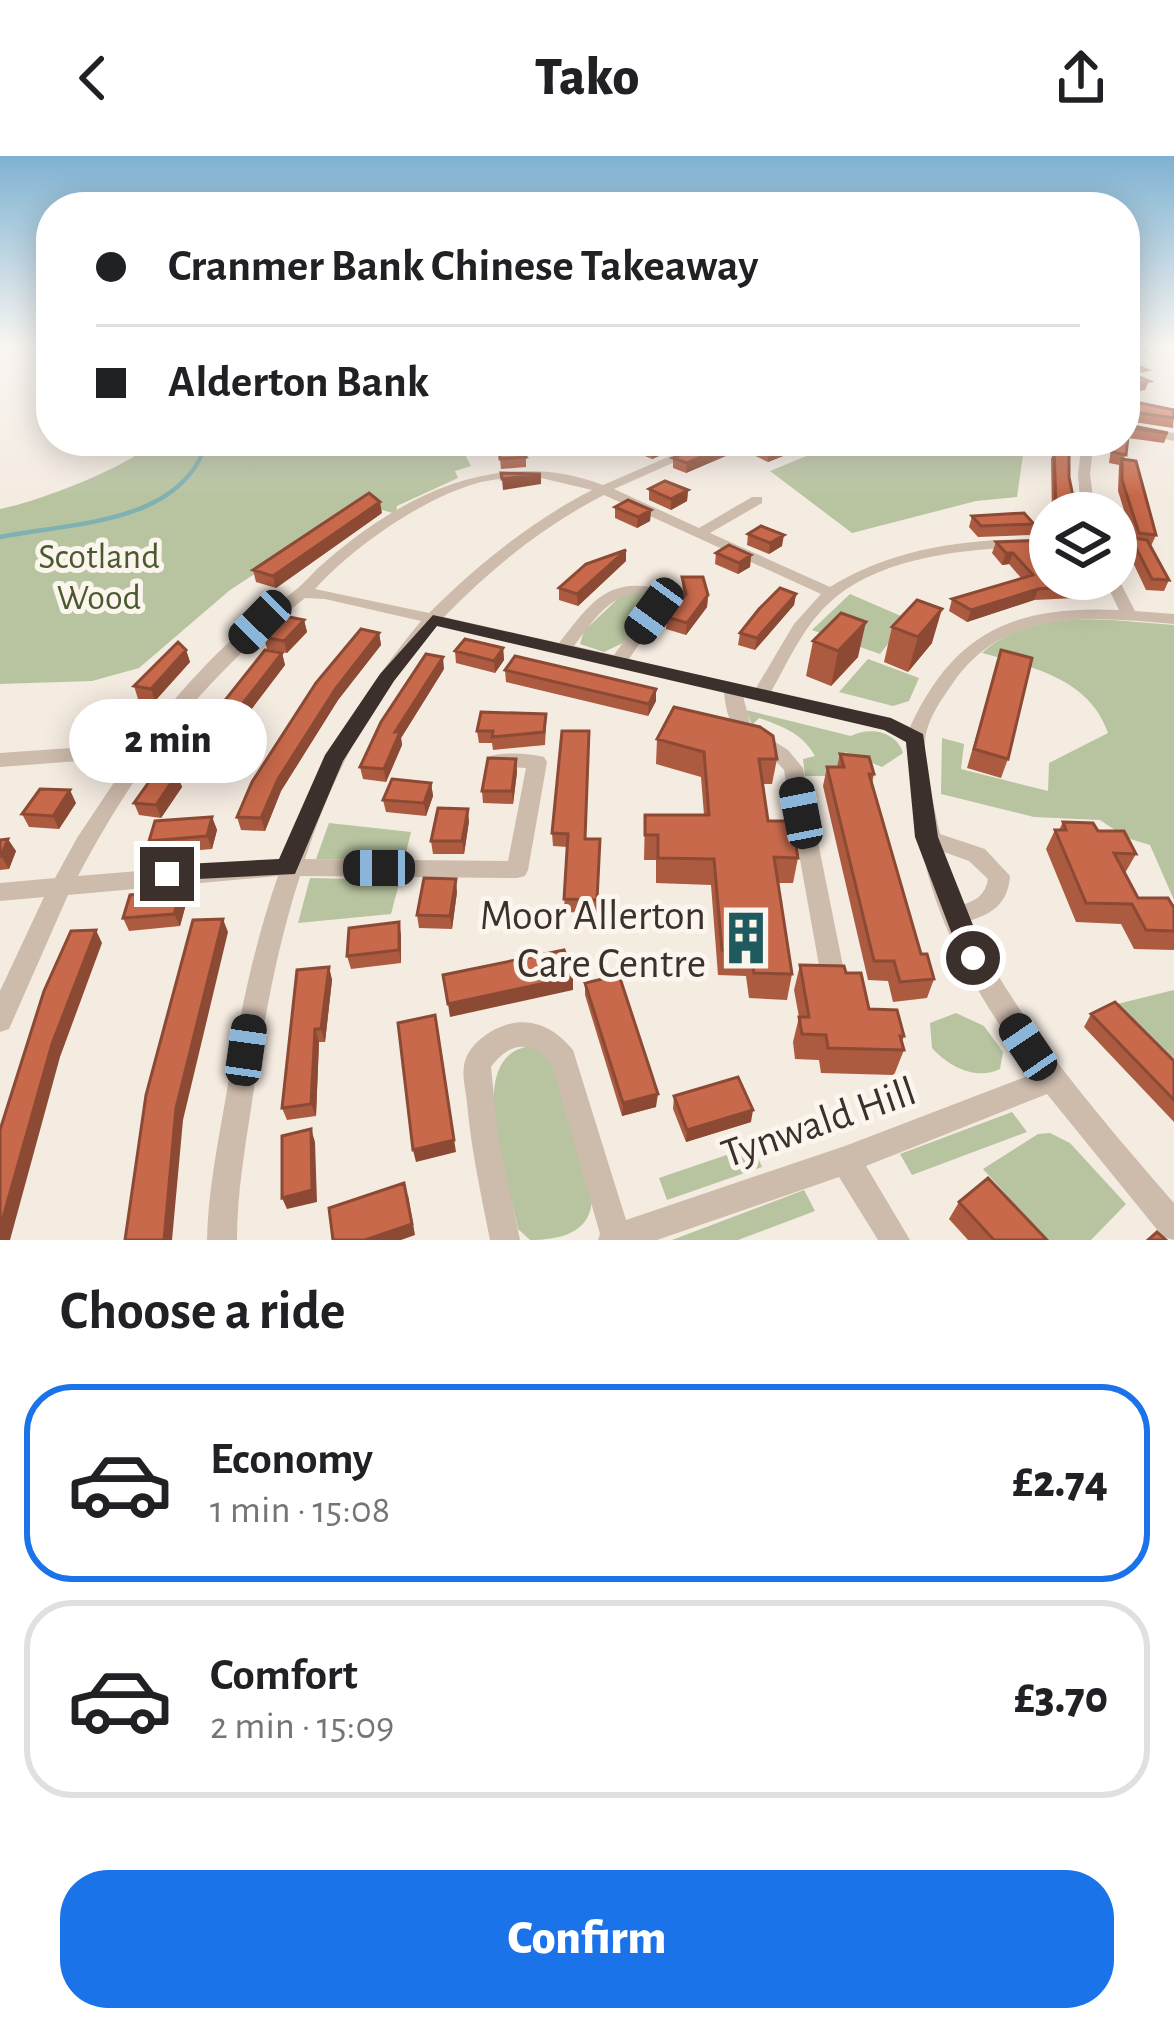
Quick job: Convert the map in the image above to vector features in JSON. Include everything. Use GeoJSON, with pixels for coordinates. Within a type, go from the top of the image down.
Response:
{"type":"FeatureCollection","features":[{"type":"Feature","properties":{"kind":"street"},"geometry":{"type":"LineString","coordinates":[[1140,430],[1174,437]]}},
{"type":"Feature","properties":{"kind":"street"},"geometry":{"type":"LineString","coordinates":[[222,1240],[252,1005],[287,867],[332,760],[386,678],[433,620],[488,565],[549,520],[681,456]]}},
{"type":"Feature","properties":{"kind":"street"},"geometry":{"type":"LineString","coordinates":[[1086,456],[1086,492]]}},
{"type":"Feature","properties":{"kind":"street"},"geometry":{"type":"LineString","coordinates":[[0,1021],[61,885],[148,749],[202,682],[284,601],[302,593],[312,580],[388,524],[458,483],[504,473],[539,473],[603,490],[831,593]]}},
{"type":"Feature","properties":{"kind":"street"},"geometry":{"type":"LineString","coordinates":[[700,533],[757,500]]}},
{"type":"Feature","properties":{"kind":"street"},"geometry":{"type":"LineString","coordinates":[[761,694],[796,634],[831,593],[928,554],[1029,542]]}},
{"type":"Feature","properties":{"kind":"street"},"geometry":{"type":"LineString","coordinates":[[562,650],[614,591],[644,588],[656,594],[659,603],[618,662]]}},
{"type":"Feature","properties":{"kind":"street"},"geometry":{"type":"LineString","coordinates":[[302,593],[761,694],[891,725],[916,739]]}},
{"type":"Feature","properties":{"kind":"street"},"geometry":{"type":"LineString","coordinates":[[1122,600],[1129,615]]}},
{"type":"Feature","properties":{"kind":"street"},"geometry":{"type":"LineString","coordinates":[[1174,619],[1063,614],[1009,625],[978,642],[950,669],[916,739],[926,837],[953,916],[997,998],[1051,1080],[1174,1226]]}},
{"type":"Feature","properties":{"kind":"street"},"geometry":{"type":"LineString","coordinates":[[733,689],[734,720],[747,735],[778,747],[793,768],[832,971]]}},
{"type":"Feature","properties":{"kind":"street"},"geometry":{"type":"LineString","coordinates":[[0,760],[148,749]]}},
{"type":"Feature","properties":{"kind":"street"},"geometry":{"type":"LineString","coordinates":[[0,892],[287,867],[517,870],[537,762],[492,760]]}},
{"type":"Feature","properties":{"kind":"street"},"geometry":{"type":"LineString","coordinates":[[926,837],[977,855],[999,876],[999,888],[991,901],[953,916]]}},
{"type":"Feature","properties":{"kind":"street"},"geometry":{"type":"LineString","coordinates":[[505,1240],[484,1136],[477,1065],[493,1042],[520,1032],[547,1039],[564,1059],[615,1240]]}},
{"type":"Feature","properties":{"kind":"street","name":"Tynwald Hill"},"geometry":{"type":"LineString","coordinates":[[615,1240],[845,1160],[1051,1080]]}},
{"type":"Feature","properties":{"kind":"street"},"geometry":{"type":"LineString","coordinates":[[845,1160],[895,1240]]}},
{"type":"Feature","properties":{"kind":"green space","name":"Scotland Wood"},"geometry":{"type":"Polygon","coordinates":[[[135,456],[466,456],[471,466],[455,471],[458,478],[397,506],[396,514],[362,504],[230,590],[139,668],[92,681],[0,684],[0,509],[135,456]]]}},
{"type":"Feature","properties":{"kind":"green space"},"geometry":{"type":"Polygon","coordinates":[[[806,456],[1023,456],[1017,497],[976,501],[852,533],[770,471],[806,456]]]}},
{"type":"Feature","properties":{"kind":"green space"},"geometry":{"type":"Polygon","coordinates":[[[626,591],[646,593],[652,604],[623,643],[604,652],[580,644],[584,631],[626,591]]]}},
{"type":"Feature","properties":{"kind":"green space"},"geometry":{"type":"Polygon","coordinates":[[[850,594],[908,619],[880,654],[812,630],[850,594]]]}},
{"type":"Feature","properties":{"kind":"green space"},"geometry":{"type":"Polygon","coordinates":[[[1112,620],[1174,625],[1174,900],[1150,845],[1127,838],[1100,820],[1034,817],[941,794],[942,738],[964,744],[961,769],[1048,791],[1049,763],[1108,733],[1100,715],[1074,688],[1040,670],[982,653],[1011,634],[1044,623],[1112,620]]]}},
{"type":"Feature","properties":{"kind":"green space"},"geometry":{"type":"Polygon","coordinates":[[[868,659],[919,678],[909,701],[893,706],[839,692],[868,659]]]}},
{"type":"Feature","properties":{"kind":"green space"},"geometry":{"type":"Polygon","coordinates":[[[746,710],[851,736],[882,733],[895,740],[903,753],[882,767],[845,752],[847,767],[832,776],[805,776],[803,759],[815,756],[804,742],[759,718],[752,725],[746,710]]]}},
{"type":"Feature","properties":{"kind":"green space"},"geometry":{"type":"Polygon","coordinates":[[[329,823],[411,832],[404,861],[316,859],[329,823]]]}},
{"type":"Feature","properties":{"kind":"green space"},"geometry":{"type":"Polygon","coordinates":[[[310,878],[400,880],[391,914],[298,923],[310,878]]]}},
{"type":"Feature","properties":{"kind":"green space"},"geometry":{"type":"Polygon","coordinates":[[[1174,990],[1174,1064],[1117,1004],[1174,990]]]}},
{"type":"Feature","properties":{"kind":"green space"},"geometry":{"type":"Polygon","coordinates":[[[956,1013],[984,1026],[1003,1052],[1000,1069],[963,1070],[932,1048],[930,1023],[956,1013]]]}},
{"type":"Feature","properties":{"kind":"green space"},"geometry":{"type":"Polygon","coordinates":[[[533,1046],[550,1056],[592,1197],[587,1219],[572,1232],[530,1240],[518,1229],[500,1152],[494,1094],[499,1070],[511,1053],[533,1046]]]}},
{"type":"Feature","properties":{"kind":"green space"},"geometry":{"type":"Polygon","coordinates":[[[1012,1112],[1027,1132],[912,1175],[900,1154],[1012,1112]]]}},
{"type":"Feature","properties":{"kind":"green space"},"geometry":{"type":"Polygon","coordinates":[[[1050,1133],[1070,1143],[1126,1204],[1091,1240],[1047,1240],[983,1169],[1038,1134],[1050,1133]]]}},
{"type":"Feature","properties":{"kind":"green space"},"geometry":{"type":"Polygon","coordinates":[[[753,1146],[762,1167],[667,1200],[659,1178],[753,1146]]]}},
{"type":"Feature","properties":{"kind":"green space"},"geometry":{"type":"Polygon","coordinates":[[[804,1190],[815,1211],[738,1240],[672,1240],[804,1190]]]}},
{"type":"Feature","properties":{"kind":"building"},"geometry":{"type":"Polygon","coordinates":[[[1140,403],[1174,410],[1174,418],[1140,413],[1140,403]]]}},
{"type":"Feature","properties":{"kind":"building"},"geometry":{"type":"Polygon","coordinates":[[[677,456],[703,456],[687,463],[673,458],[677,456]]]}},
{"type":"Feature","properties":{"kind":"building"},"geometry":{"type":"Polygon","coordinates":[[[1054,456],[1069,456],[1072,492],[1055,492],[1054,456]]]}},
{"type":"Feature","properties":{"kind":"building"},"geometry":{"type":"Polygon","coordinates":[[[1122,459],[1136,461],[1156,535],[1139,533],[1137,492],[1126,492],[1122,459]]]}},
{"type":"Feature","properties":{"kind":"building"},"geometry":{"type":"Polygon","coordinates":[[[501,473],[541,474],[502,479],[501,473]]]}},
{"type":"Feature","properties":{"kind":"building"},"geometry":{"type":"Polygon","coordinates":[[[665,481],[688,490],[671,499],[649,489],[665,481]]]}},
{"type":"Feature","properties":{"kind":"building"},"geometry":{"type":"Polygon","coordinates":[[[369,493],[380,502],[273,576],[253,570],[369,493]]]}},
{"type":"Feature","properties":{"kind":"building"},"geometry":{"type":"Polygon","coordinates":[[[628,500],[651,510],[638,517],[615,507],[628,500]]]}},
{"type":"Feature","properties":{"kind":"building"},"geometry":{"type":"Polygon","coordinates":[[[1024,513],[1029,524],[981,526],[972,516],[1024,513]]]}},
{"type":"Feature","properties":{"kind":"building"},"geometry":{"type":"Polygon","coordinates":[[[761,526],[784,535],[770,543],[748,534],[761,526]]]}},
{"type":"Feature","properties":{"kind":"building"},"geometry":{"type":"Polygon","coordinates":[[[1137,539],[1147,540],[1169,580],[1152,579],[1137,550],[1137,539]]]}},
{"type":"Feature","properties":{"kind":"building"},"geometry":{"type":"Polygon","coordinates":[[[1029,541],[1029,571],[1013,553],[1006,553],[996,542],[1029,541]]]}},
{"type":"Feature","properties":{"kind":"building"},"geometry":{"type":"Polygon","coordinates":[[[729,545],[751,555],[739,563],[716,553],[729,545]]]}},
{"type":"Feature","properties":{"kind":"building"},"geometry":{"type":"Polygon","coordinates":[[[626,550],[577,594],[559,588],[586,564],[626,550]]]}},
{"type":"Feature","properties":{"kind":"building"},"geometry":{"type":"Polygon","coordinates":[[[1029,576],[1029,592],[971,610],[952,599],[1029,576]]]}},
{"type":"Feature","properties":{"kind":"building"},"geometry":{"type":"Polygon","coordinates":[[[682,577],[703,577],[708,595],[687,623],[667,617],[686,594],[682,577]]]}},
{"type":"Feature","properties":{"kind":"building"},"geometry":{"type":"Polygon","coordinates":[[[780,588],[796,594],[757,638],[740,633],[759,609],[780,588]]]}},
{"type":"Feature","properties":{"kind":"building"},"geometry":{"type":"Polygon","coordinates":[[[917,600],[942,609],[918,637],[892,627],[917,600]]]}},
{"type":"Feature","properties":{"kind":"building"},"geometry":{"type":"Polygon","coordinates":[[[841,613],[866,622],[838,651],[813,641],[841,613]]]}},
{"type":"Feature","properties":{"kind":"building"},"geometry":{"type":"Polygon","coordinates":[[[284,616],[304,620],[284,641],[264,637],[284,616]]]}},
{"type":"Feature","properties":{"kind":"building"},"geometry":{"type":"Polygon","coordinates":[[[361,629],[379,633],[336,688],[278,779],[261,818],[237,817],[252,782],[316,683],[361,629]]]}},
{"type":"Feature","properties":{"kind":"building"},"geometry":{"type":"Polygon","coordinates":[[[465,639],[503,648],[494,661],[455,651],[465,639]]]}},
{"type":"Feature","properties":{"kind":"building"},"geometry":{"type":"Polygon","coordinates":[[[178,642],[186,650],[151,689],[134,686],[178,642]]]}},
{"type":"Feature","properties":{"kind":"building"},"geometry":{"type":"Polygon","coordinates":[[[265,650],[282,653],[199,760],[179,758],[265,650]]]}},
{"type":"Feature","properties":{"kind":"building"},"geometry":{"type":"Polygon","coordinates":[[[1001,650],[1032,658],[1008,759],[974,749],[1001,650]]]}},
{"type":"Feature","properties":{"kind":"building"},"geometry":{"type":"Polygon","coordinates":[[[426,654],[443,657],[395,732],[400,732],[384,769],[360,767],[381,722],[426,654]]]}},
{"type":"Feature","properties":{"kind":"building"},"geometry":{"type":"Polygon","coordinates":[[[515,656],[656,689],[649,704],[505,670],[515,656]]]}},
{"type":"Feature","properties":{"kind":"building"},"geometry":{"type":"Polygon","coordinates":[[[674,707],[760,727],[773,736],[777,759],[759,759],[768,821],[792,821],[798,858],[774,857],[792,974],[754,973],[751,951],[722,950],[714,859],[658,858],[658,835],[645,835],[645,815],[709,815],[704,752],[657,739],[674,707]]]}},
{"type":"Feature","properties":{"kind":"building"},"geometry":{"type":"Polygon","coordinates":[[[481,712],[546,714],[544,732],[492,737],[493,731],[477,731],[481,712]]]}},
{"type":"Feature","properties":{"kind":"building"},"geometry":{"type":"Polygon","coordinates":[[[562,731],[589,731],[585,839],[600,839],[597,900],[564,899],[568,834],[552,833],[562,731]]]}},
{"type":"Feature","properties":{"kind":"building"},"geometry":{"type":"Polygon","coordinates":[[[840,754],[869,757],[874,774],[869,774],[921,954],[927,954],[934,979],[900,982],[894,961],[874,961],[827,767],[844,767],[840,754]]]}},
{"type":"Feature","properties":{"kind":"building"},"geometry":{"type":"Polygon","coordinates":[[[488,758],[516,759],[512,791],[482,791],[488,758]]]}},
{"type":"Feature","properties":{"kind":"building"},"geometry":{"type":"Polygon","coordinates":[[[156,772],[177,774],[156,805],[134,803],[156,772]]]}},
{"type":"Feature","properties":{"kind":"building"},"geometry":{"type":"Polygon","coordinates":[[[392,779],[431,783],[424,803],[383,800],[392,779]]]}},
{"type":"Feature","properties":{"kind":"building"},"geometry":{"type":"Polygon","coordinates":[[[40,789],[70,790],[53,816],[22,814],[40,789]]]}},
{"type":"Feature","properties":{"kind":"building"},"geometry":{"type":"Polygon","coordinates":[[[438,808],[468,809],[462,841],[431,841],[438,808]]]}},
{"type":"Feature","properties":{"kind":"building"},"geometry":{"type":"Polygon","coordinates":[[[212,817],[207,836],[149,841],[155,821],[212,817]]]}},
{"type":"Feature","properties":{"kind":"building"},"geometry":{"type":"Polygon","coordinates":[[[1063,822],[1093,823],[1098,831],[1124,831],[1136,854],[1114,853],[1138,898],[1168,898],[1174,908],[1174,931],[1146,930],[1132,904],[1086,903],[1055,830],[1066,830],[1063,822]]]}},
{"type":"Feature","properties":{"kind":"building"},"geometry":{"type":"Polygon","coordinates":[[[424,878],[456,879],[450,916],[417,915],[424,878]]]}},
{"type":"Feature","properties":{"kind":"building"},"geometry":{"type":"Polygon","coordinates":[[[181,891],[174,914],[123,918],[130,895],[181,891]]]}},
{"type":"Feature","properties":{"kind":"building"},"geometry":{"type":"Polygon","coordinates":[[[223,919],[176,1108],[164,1240],[125,1240],[146,1095],[193,920],[223,919]]]}},
{"type":"Feature","properties":{"kind":"building"},"geometry":{"type":"Polygon","coordinates":[[[399,922],[399,950],[347,956],[349,928],[399,922]]]}},
{"type":"Feature","properties":{"kind":"building"},"geometry":{"type":"Polygon","coordinates":[[[96,930],[52,1044],[0,1228],[0,1130],[44,991],[71,931],[96,930]]]}},
{"type":"Feature","properties":{"kind":"building"},"geometry":{"type":"Polygon","coordinates":[[[564,950],[573,977],[448,1004],[443,975],[564,950]]]}},
{"type":"Feature","properties":{"kind":"building"},"geometry":{"type":"Polygon","coordinates":[[[800,965],[844,966],[846,973],[861,973],[869,1009],[897,1010],[904,1050],[828,1048],[826,1035],[802,1034],[799,1017],[809,1017],[800,965]]]}},
{"type":"Feature","properties":{"kind":"building"},"geometry":{"type":"Polygon","coordinates":[[[329,967],[321,1029],[315,1029],[311,1104],[282,1108],[297,970],[329,967]]]}},
{"type":"Feature","properties":{"kind":"building"},"geometry":{"type":"Polygon","coordinates":[[[619,975],[658,1094],[623,1103],[585,983],[619,975]]]}},
{"type":"Feature","properties":{"kind":"building"},"geometry":{"type":"Polygon","coordinates":[[[1115,1002],[1174,1061],[1174,1100],[1091,1014],[1115,1002]]]}},
{"type":"Feature","properties":{"kind":"building"},"geometry":{"type":"Polygon","coordinates":[[[435,1015],[454,1140],[413,1150],[398,1023],[435,1015]]]}},
{"type":"Feature","properties":{"kind":"building"},"geometry":{"type":"Polygon","coordinates":[[[738,1077],[753,1110],[687,1130],[674,1096],[738,1077]]]}},
{"type":"Feature","properties":{"kind":"building"},"geometry":{"type":"Polygon","coordinates":[[[311,1129],[312,1190],[282,1198],[282,1136],[311,1129]]]}},
{"type":"Feature","properties":{"kind":"building"},"geometry":{"type":"Polygon","coordinates":[[[988,1178],[1047,1240],[994,1240],[959,1202],[988,1178]]]}},
{"type":"Feature","properties":{"kind":"building"},"geometry":{"type":"Polygon","coordinates":[[[404,1183],[412,1224],[365,1240],[333,1240],[329,1208],[404,1183]]]}},
{"type":"Feature","properties":{"kind":"waterway"},"geometry":{"type":"LineString","coordinates":[[0,537],[87,523],[144,507],[189,475],[200,456]]}},
{"type":"Feature","properties":{"kind":"place","name":"Moor Allerton Care Centre"},"geometry":{"type":"Point","coordinates":[746,938]}},
{"type":"Feature","properties":{"kind":"route"},"geometry":{"type":"LineString","coordinates":[[167,874],[287,867],[332,760],[386,678],[433,620],[891,725],[916,739],[926,837],[973,958]]}}]}
